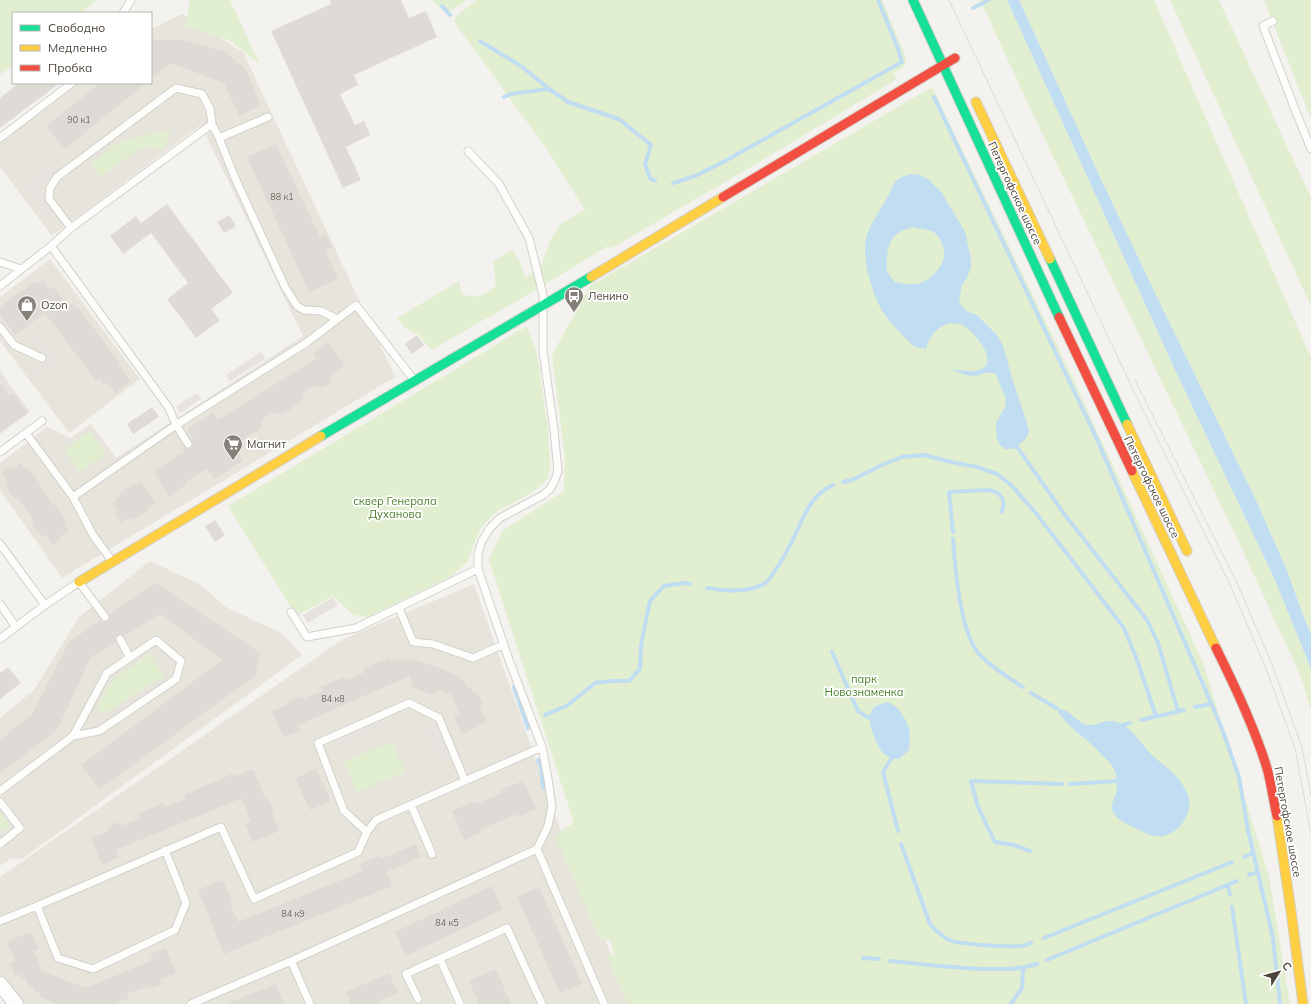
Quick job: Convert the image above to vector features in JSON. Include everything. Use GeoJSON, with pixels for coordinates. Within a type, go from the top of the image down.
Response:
{"type":"FeatureCollection","features":[{"type":"Feature","properties":{"kind":"main road","name":"Петергофское шоссе"},"geometry":{"type":"LineString","coordinates":[[913,0],[1087,377],[1237,691],[1259,746],[1266,766],[1277,818],[1304,1004]]}},
{"type":"Feature","properties":{"kind":"main road"},"geometry":{"type":"LineString","coordinates":[[79,582],[414,380],[544,305],[955,58]]}},
{"type":"Feature","properties":{"kind":"main road","name":"Петергофское шоссе"},"geometry":{"type":"LineString","coordinates":[[971,92],[1191,559]]}},
{"type":"Feature","properties":{"kind":"street"},"geometry":{"type":"LineString","coordinates":[[2,989],[16,1004]]}},
{"type":"Feature","properties":{"kind":"lane"},"geometry":{"type":"LineString","coordinates":[[124,12],[132,0]]}},
{"type":"Feature","properties":{"kind":"lane"},"geometry":{"type":"LineString","coordinates":[[1273,21],[1263,26],[1311,149]]}},
{"type":"Feature","properties":{"kind":"lane"},"geometry":{"type":"LineString","coordinates":[[0,138],[71,84]]}},
{"type":"Feature","properties":{"kind":"lane"},"geometry":{"type":"LineString","coordinates":[[71,228],[50,199],[50,188],[57,177],[176,88],[202,94],[210,109],[212,124],[219,138],[234,178],[285,287],[297,306],[304,310],[321,311],[337,319]]}},
{"type":"Feature","properties":{"kind":"lane"},"geometry":{"type":"LineString","coordinates":[[219,138],[268,117]]}},
{"type":"Feature","properties":{"kind":"lane"},"geometry":{"type":"LineString","coordinates":[[0,286],[71,228],[212,124]]}},
{"type":"Feature","properties":{"kind":"lane"},"geometry":{"type":"LineString","coordinates":[[191,1004],[291,961],[538,849],[548,826],[552,806],[542,747],[478,568],[478,553],[482,541],[490,528],[500,518],[543,495],[550,489],[558,471],[543,351],[543,295],[529,238],[499,184],[468,151]]}},
{"type":"Feature","properties":{"kind":"lane"},"geometry":{"type":"LineString","coordinates":[[50,246],[169,408],[176,425],[188,444]]}},
{"type":"Feature","properties":{"kind":"lane"},"geometry":{"type":"LineString","coordinates":[[0,262],[21,269]]}},
{"type":"Feature","properties":{"kind":"lane"},"geometry":{"type":"LineString","coordinates":[[73,497],[176,425],[306,343],[356,305],[414,380]]}},
{"type":"Feature","properties":{"kind":"lane"},"geometry":{"type":"LineString","coordinates":[[0,327],[14,345],[42,358]]}},
{"type":"Feature","properties":{"kind":"lane"},"geometry":{"type":"LineString","coordinates":[[0,452],[42,421]]}},
{"type":"Feature","properties":{"kind":"lane"},"geometry":{"type":"LineString","coordinates":[[26,433],[73,497],[93,535],[112,562]]}},
{"type":"Feature","properties":{"kind":"lane"},"geometry":{"type":"LineString","coordinates":[[0,544],[45,605]]}},
{"type":"Feature","properties":{"kind":"lane"},"geometry":{"type":"LineString","coordinates":[[291,612],[307,637],[356,628],[478,568]]}},
{"type":"Feature","properties":{"kind":"lane"},"geometry":{"type":"LineString","coordinates":[[0,639],[45,605],[79,582],[105,617]]}},
{"type":"Feature","properties":{"kind":"lane"},"geometry":{"type":"LineString","coordinates":[[0,604],[16,627]]}},
{"type":"Feature","properties":{"kind":"lane"},"geometry":{"type":"LineString","coordinates":[[399,608],[413,642],[433,644],[473,658],[504,644]]}},
{"type":"Feature","properties":{"kind":"lane"},"geometry":{"type":"LineString","coordinates":[[120,639],[130,658]]}},
{"type":"Feature","properties":{"kind":"lane"},"geometry":{"type":"LineString","coordinates":[[0,792],[73,736],[107,673],[156,640],[181,660],[176,679],[99,731],[73,736]]}},
{"type":"Feature","properties":{"kind":"lane"},"geometry":{"type":"LineString","coordinates":[[367,832],[344,811],[318,743],[409,703],[439,718],[465,781]]}},
{"type":"Feature","properties":{"kind":"lane"},"geometry":{"type":"LineString","coordinates":[[0,921],[220,827],[254,899],[358,852],[367,832],[376,820],[542,747]]}},
{"type":"Feature","properties":{"kind":"lane"},"geometry":{"type":"LineString","coordinates":[[0,802],[20,828],[0,844]]}},
{"type":"Feature","properties":{"kind":"lane"},"geometry":{"type":"LineString","coordinates":[[411,805],[432,854]]}},
{"type":"Feature","properties":{"kind":"lane"},"geometry":{"type":"LineString","coordinates":[[538,849],[603,1004]]}},
{"type":"Feature","properties":{"kind":"lane"},"geometry":{"type":"LineString","coordinates":[[37,906],[58,958],[93,969],[175,930],[186,903],[165,850]]}},
{"type":"Feature","properties":{"kind":"lane"},"geometry":{"type":"LineString","coordinates":[[418,999],[406,974],[507,928],[542,1004]]}},
{"type":"Feature","properties":{"kind":"lane"},"geometry":{"type":"LineString","coordinates":[[440,959],[460,1004]]}},
{"type":"Feature","properties":{"kind":"lane"},"geometry":{"type":"LineString","coordinates":[[291,961],[310,1004]]}},
{"type":"Feature","properties":{"kind":"shaded area"},"geometry":{"type":"Polygon","coordinates":[[[182,14],[243,52],[395,377],[62,578],[0,490],[0,463],[47,427],[70,438],[91,424],[116,458],[303,336],[201,125],[52,236],[0,167],[0,142],[76,84],[152,84],[152,29],[182,14]]]}},
{"type":"Feature","properties":{"kind":"shaded area"},"geometry":{"type":"Polygon","coordinates":[[[51,163],[57,171],[35,188],[53,212],[46,217],[22,185],[51,163]]]}},
{"type":"Feature","properties":{"kind":"shaded area"},"geometry":{"type":"Polygon","coordinates":[[[50,259],[140,379],[69,433],[0,341],[0,297],[50,259]]]}},
{"type":"Feature","properties":{"kind":"shaded area"},"geometry":{"type":"Polygon","coordinates":[[[39,333],[59,360],[34,378],[29,371],[46,358],[32,339],[39,333]]]}},
{"type":"Feature","properties":{"kind":"shaded area"},"geometry":{"type":"Polygon","coordinates":[[[261,352],[265,359],[230,381],[226,375],[261,352]]]}},
{"type":"Feature","properties":{"kind":"shaded area"},"geometry":{"type":"Polygon","coordinates":[[[0,371],[30,412],[0,434],[0,371]]]}},
{"type":"Feature","properties":{"kind":"shaded area"},"geometry":{"type":"Polygon","coordinates":[[[197,393],[201,399],[180,413],[176,406],[197,393]]]}},
{"type":"Feature","properties":{"kind":"shaded area"},"geometry":{"type":"Polygon","coordinates":[[[150,561],[201,585],[224,606],[283,634],[302,655],[22,859],[11,858],[0,866],[0,718],[34,690],[79,617],[150,561]]]}},
{"type":"Feature","properties":{"kind":"shaded area"},"geometry":{"type":"Polygon","coordinates":[[[474,584],[562,834],[631,1004],[24,1004],[0,974],[0,877],[343,639],[474,584]]]}},
{"type":"Feature","properties":{"kind":"shaded area"},"geometry":{"type":"Polygon","coordinates":[[[333,597],[338,605],[308,623],[303,615],[333,597]]]}},
{"type":"Feature","properties":{"kind":"shaded area"},"geometry":{"type":"Polygon","coordinates":[[[382,718],[386,726],[339,748],[336,740],[382,718]]]}},
{"type":"Feature","properties":{"kind":"shaded area"},"geometry":{"type":"Polygon","coordinates":[[[434,723],[449,758],[440,762],[425,727],[434,723]]]}},
{"type":"Feature","properties":{"kind":"green space"},"geometry":{"type":"Polygon","coordinates":[[[0,0],[97,0],[82,12],[12,12],[12,66],[0,75],[0,0]]]}},
{"type":"Feature","properties":{"kind":"green space"},"geometry":{"type":"Polygon","coordinates":[[[190,0],[230,0],[260,65],[231,41],[185,26],[190,0]]]}},
{"type":"Feature","properties":{"kind":"green space"},"geometry":{"type":"Polygon","coordinates":[[[432,0],[464,0],[465,2],[446,13],[432,0]]]}},
{"type":"Feature","properties":{"kind":"green space"},"geometry":{"type":"Polygon","coordinates":[[[477,0],[882,0],[906,57],[904,67],[893,74],[897,79],[610,249],[608,246],[527,295],[431,350],[418,334],[405,328],[397,318],[459,281],[462,294],[481,296],[485,294],[496,285],[493,262],[512,250],[519,260],[526,278],[542,264],[550,241],[559,225],[585,210],[546,148],[457,26],[455,17],[477,0]]]}},
{"type":"Feature","properties":{"kind":"green space"},"geometry":{"type":"Polygon","coordinates":[[[980,0],[1007,0],[1176,372],[1275,580],[1311,669],[1311,711],[1301,677],[1235,534],[1037,123],[980,0]]]}},
{"type":"Feature","properties":{"kind":"green space"},"geometry":{"type":"Polygon","coordinates":[[[1019,0],[1154,0],[1311,358],[1311,634],[1288,573],[1255,498],[1099,175],[1019,0]]]}},
{"type":"Feature","properties":{"kind":"green space"},"geometry":{"type":"Polygon","coordinates":[[[1170,0],[1219,0],[1311,198],[1311,306],[1170,0]]]}},
{"type":"Feature","properties":{"kind":"green space"},"geometry":{"type":"Polygon","coordinates":[[[1264,0],[1311,0],[1311,119],[1264,0]]]}},
{"type":"Feature","properties":{"kind":"green space","name":"парк Новознаменка"},"geometry":{"type":"Polygon","coordinates":[[[932,87],[1070,372],[1203,663],[1269,876],[1290,1004],[628,1004],[606,955],[615,956],[610,940],[600,940],[556,838],[564,829],[574,823],[489,560],[502,531],[564,491],[565,458],[552,355],[590,286],[932,87]]]}},
{"type":"Feature","properties":{"kind":"green space"},"geometry":{"type":"Polygon","coordinates":[[[171,131],[163,150],[147,146],[138,149],[101,177],[91,164],[115,145],[140,136],[171,131]]]}},
{"type":"Feature","properties":{"kind":"green space","name":"сквер Генерала Духанова"},"geometry":{"type":"Polygon","coordinates":[[[527,326],[537,353],[548,429],[550,468],[547,480],[532,493],[497,511],[480,529],[467,562],[453,575],[368,617],[353,615],[333,596],[299,614],[292,609],[228,506],[527,326]]]}},
{"type":"Feature","properties":{"kind":"green space"},"geometry":{"type":"Polygon","coordinates":[[[90,431],[106,453],[80,472],[64,450],[90,431]]]}},
{"type":"Feature","properties":{"kind":"green space"},"geometry":{"type":"Polygon","coordinates":[[[149,654],[164,676],[102,715],[97,707],[112,681],[149,654]]]}},
{"type":"Feature","properties":{"kind":"green space"},"geometry":{"type":"Polygon","coordinates":[[[392,742],[405,772],[356,792],[344,761],[392,742]]]}},
{"type":"Feature","properties":{"kind":"green space"},"geometry":{"type":"Polygon","coordinates":[[[1,812],[9,825],[1,832],[0,813],[1,812]]]}},
{"type":"Feature","properties":{"kind":"water"},"geometry":{"type":"Polygon","coordinates":[[[1007,0],[1019,0],[1099,175],[1255,498],[1288,573],[1311,634],[1311,669],[1275,580],[1176,372],[1007,0]]]}},
{"type":"Feature","properties":{"kind":"water"},"geometry":{"type":"Polygon","coordinates":[[[911,174],[920,175],[929,180],[942,193],[965,232],[971,259],[971,267],[967,278],[962,284],[959,303],[966,311],[977,315],[997,335],[1003,346],[1029,431],[1027,437],[1017,447],[1005,449],[1000,445],[997,439],[996,423],[1005,407],[1006,399],[996,375],[993,373],[988,373],[972,376],[950,369],[975,371],[983,368],[987,364],[986,351],[972,332],[962,325],[955,323],[944,325],[934,333],[926,349],[914,346],[891,322],[880,307],[877,300],[866,264],[865,247],[867,234],[895,183],[897,180],[911,174]],[[914,227],[897,234],[889,246],[886,261],[887,271],[895,282],[910,284],[921,283],[935,274],[944,259],[944,249],[939,237],[935,233],[928,230],[914,227]]]}},
{"type":"Feature","properties":{"kind":"water"},"geometry":{"type":"Polygon","coordinates":[[[888,702],[903,715],[910,733],[909,750],[899,759],[894,759],[882,752],[874,738],[871,725],[870,714],[873,708],[888,702]]]}},
{"type":"Feature","properties":{"kind":"water"},"geometry":{"type":"Polygon","coordinates":[[[1056,708],[1066,711],[1085,724],[1093,725],[1111,721],[1124,725],[1129,729],[1152,755],[1181,782],[1186,791],[1189,798],[1188,811],[1179,828],[1174,832],[1162,836],[1155,836],[1128,825],[1117,818],[1112,808],[1117,787],[1113,767],[1095,748],[1067,724],[1056,708]]]}},
{"type":"Feature","properties":{"kind":"building"},"geometry":{"type":"Polygon","coordinates":[[[330,0],[401,0],[409,18],[426,11],[437,37],[354,75],[358,85],[340,94],[355,125],[364,121],[370,135],[346,147],[361,180],[343,188],[271,31],[331,4],[330,0]]]}},
{"type":"Feature","properties":{"kind":"building"},"geometry":{"type":"Polygon","coordinates":[[[152,40],[183,40],[226,52],[246,70],[261,105],[239,116],[224,83],[171,63],[152,78],[152,40]]]}},
{"type":"Feature","properties":{"kind":"building"},"geometry":{"type":"Polygon","coordinates":[[[18,84],[59,84],[0,128],[0,98],[18,84]]]}},
{"type":"Feature","properties":{"kind":"building"},"geometry":{"type":"Polygon","coordinates":[[[99,84],[145,84],[65,149],[46,126],[99,84]]]}},
{"type":"Feature","properties":{"kind":"building"},"geometry":{"type":"Polygon","coordinates":[[[276,144],[320,237],[326,234],[332,247],[325,250],[338,279],[309,292],[247,157],[276,144]]]}},
{"type":"Feature","properties":{"kind":"building"},"geometry":{"type":"Polygon","coordinates":[[[167,204],[233,293],[211,309],[220,320],[196,338],[167,299],[188,283],[151,233],[123,254],[110,236],[136,216],[141,223],[167,204]]]}},
{"type":"Feature","properties":{"kind":"building"},"geometry":{"type":"Polygon","coordinates":[[[229,215],[236,226],[224,233],[217,222],[229,215]]]}},
{"type":"Feature","properties":{"kind":"building"},"geometry":{"type":"Polygon","coordinates":[[[43,280],[50,289],[53,286],[68,307],[72,303],[77,309],[78,307],[120,363],[119,365],[131,381],[116,393],[107,382],[103,385],[99,379],[96,381],[45,313],[15,335],[0,315],[0,307],[35,281],[37,284],[43,280]]]}},
{"type":"Feature","properties":{"kind":"building"},"geometry":{"type":"Polygon","coordinates":[[[417,335],[424,345],[412,354],[405,344],[417,335]]]}},
{"type":"Feature","properties":{"kind":"building"},"geometry":{"type":"Polygon","coordinates":[[[329,342],[344,366],[331,374],[331,383],[323,388],[313,386],[303,393],[301,402],[282,415],[272,412],[262,419],[261,428],[234,446],[243,461],[214,479],[207,468],[169,496],[154,471],[184,452],[182,448],[184,447],[189,449],[192,447],[192,442],[194,440],[187,429],[213,413],[218,420],[317,358],[313,353],[329,342]]]}},
{"type":"Feature","properties":{"kind":"building"},"geometry":{"type":"Polygon","coordinates":[[[0,384],[9,396],[13,393],[27,413],[0,433],[0,384]]]}},
{"type":"Feature","properties":{"kind":"building"},"geometry":{"type":"Polygon","coordinates":[[[152,407],[159,417],[133,434],[127,424],[152,407]]]}},
{"type":"Feature","properties":{"kind":"building"},"geometry":{"type":"Polygon","coordinates":[[[21,463],[24,469],[26,467],[29,471],[30,470],[53,505],[55,504],[66,519],[64,520],[67,525],[65,526],[69,531],[60,537],[62,539],[53,545],[46,535],[43,537],[32,524],[34,522],[31,516],[17,498],[15,500],[5,485],[8,483],[1,473],[10,466],[12,469],[21,463]]]}},
{"type":"Feature","properties":{"kind":"building"},"geometry":{"type":"Polygon","coordinates":[[[140,482],[156,503],[133,520],[130,517],[121,523],[115,513],[117,511],[112,503],[121,495],[120,493],[135,483],[136,485],[140,482]]]}},
{"type":"Feature","properties":{"kind":"building"},"geometry":{"type":"Polygon","coordinates":[[[215,520],[225,535],[215,542],[205,526],[215,520]]]}},
{"type":"Feature","properties":{"kind":"building"},"geometry":{"type":"Polygon","coordinates":[[[156,583],[260,653],[255,676],[100,789],[81,765],[222,660],[160,614],[124,636],[121,634],[117,635],[115,638],[116,642],[90,658],[58,729],[0,773],[0,740],[32,714],[69,642],[101,620],[103,622],[108,621],[110,619],[109,614],[156,583]]]}},
{"type":"Feature","properties":{"kind":"building"},"geometry":{"type":"Polygon","coordinates":[[[389,658],[391,662],[398,659],[398,661],[406,659],[413,661],[414,659],[458,675],[457,677],[464,681],[474,693],[477,692],[483,705],[480,706],[486,722],[461,735],[454,716],[459,714],[452,695],[440,691],[432,695],[412,687],[410,676],[298,725],[300,731],[283,737],[272,711],[289,704],[288,701],[300,696],[302,699],[322,691],[320,687],[344,677],[345,680],[365,672],[364,668],[389,658]]]}},
{"type":"Feature","properties":{"kind":"building"},"geometry":{"type":"Polygon","coordinates":[[[8,667],[21,683],[0,699],[0,673],[8,667]]]}},
{"type":"Feature","properties":{"kind":"building"},"geometry":{"type":"Polygon","coordinates":[[[253,769],[266,800],[269,799],[275,812],[272,813],[279,831],[253,842],[245,824],[251,821],[242,798],[116,850],[119,857],[102,865],[91,838],[109,831],[107,827],[119,822],[121,826],[139,818],[138,814],[163,803],[165,807],[186,799],[184,795],[234,773],[235,776],[253,769]]]}},
{"type":"Feature","properties":{"kind":"building"},"geometry":{"type":"Polygon","coordinates":[[[316,769],[331,801],[310,810],[295,778],[316,769]]]}},
{"type":"Feature","properties":{"kind":"building"},"geometry":{"type":"Polygon","coordinates":[[[523,781],[536,809],[518,817],[517,814],[481,829],[482,832],[464,840],[452,811],[475,801],[476,804],[502,793],[500,790],[523,781]]]}},
{"type":"Feature","properties":{"kind":"building"},"geometry":{"type":"Polygon","coordinates":[[[416,844],[421,857],[386,872],[392,886],[224,954],[198,890],[223,880],[238,922],[363,871],[360,864],[379,856],[381,859],[416,844]]]}},
{"type":"Feature","properties":{"kind":"building"},"geometry":{"type":"Polygon","coordinates":[[[491,886],[503,909],[406,956],[395,932],[491,886]]]}},
{"type":"Feature","properties":{"kind":"building"},"geometry":{"type":"Polygon","coordinates":[[[539,887],[582,984],[560,993],[517,897],[539,887]]]}},
{"type":"Feature","properties":{"kind":"building"},"geometry":{"type":"Polygon","coordinates":[[[31,932],[39,949],[34,951],[42,971],[86,988],[153,960],[150,954],[166,948],[176,973],[160,980],[162,984],[149,989],[148,986],[127,994],[129,998],[114,1004],[57,1004],[39,997],[40,993],[34,991],[35,988],[29,986],[26,978],[22,979],[20,974],[15,976],[10,963],[15,961],[7,941],[31,932]]]}},
{"type":"Feature","properties":{"kind":"building"},"geometry":{"type":"Polygon","coordinates":[[[496,969],[511,1004],[479,1004],[469,981],[496,969]]]}},
{"type":"Feature","properties":{"kind":"building"},"geometry":{"type":"Polygon","coordinates":[[[389,973],[398,993],[378,1001],[380,1004],[351,1004],[346,992],[389,973]]]}},
{"type":"Feature","properties":{"kind":"building"},"geometry":{"type":"Polygon","coordinates":[[[276,984],[284,1004],[226,1004],[276,984]]]}},
{"type":"Feature","properties":{"kind":"waterway"},"geometry":{"type":"LineString","coordinates":[[673,183],[695,176],[725,161],[902,62],[878,0]]}},
{"type":"Feature","properties":{"kind":"waterway"},"geometry":{"type":"LineString","coordinates":[[973,8],[989,0]]}},
{"type":"Feature","properties":{"kind":"waterway"},"geometry":{"type":"LineString","coordinates":[[442,6],[450,15]]}},
{"type":"Feature","properties":{"kind":"waterway"},"geometry":{"type":"LineString","coordinates":[[480,41],[521,66],[549,89]]}},
{"type":"Feature","properties":{"kind":"waterway"},"geometry":{"type":"LineString","coordinates":[[504,97],[510,94],[549,89],[568,102],[619,119],[651,145],[645,164],[650,178],[655,181]]}},
{"type":"Feature","properties":{"kind":"waterway"},"geometry":{"type":"LineString","coordinates":[[934,97],[1096,437],[1221,726],[1239,777],[1248,830],[1273,938],[1280,1004]]}},
{"type":"Feature","properties":{"kind":"waterway"},"geometry":{"type":"LineString","coordinates":[[1017,447],[1065,515],[1147,620],[1158,643],[1178,711]]}},
{"type":"Feature","properties":{"kind":"waterway"},"geometry":{"type":"LineString","coordinates":[[843,482],[852,480],[902,457],[924,455],[977,467],[997,474],[1011,485],[1035,512],[1124,628],[1137,660],[1156,716]]}},
{"type":"Feature","properties":{"kind":"waterway"},"geometry":{"type":"LineString","coordinates":[[707,588],[743,590],[757,587],[765,583],[777,568],[814,500],[825,489],[833,485]]}},
{"type":"Feature","properties":{"kind":"waterway"},"geometry":{"type":"LineString","coordinates":[[953,532],[949,492],[988,490],[996,492],[1002,497],[1003,500],[1004,504],[1001,512]]}},
{"type":"Feature","properties":{"kind":"waterway"},"geometry":{"type":"LineString","coordinates":[[953,539],[957,583],[963,618],[974,646],[981,656],[991,665],[1023,687]]}},
{"type":"Feature","properties":{"kind":"waterway"},"geometry":{"type":"LineString","coordinates":[[545,715],[568,705],[595,683],[629,681],[640,669],[641,646],[650,601],[664,586],[684,583],[690,584]]}},
{"type":"Feature","properties":{"kind":"waterway"},"geometry":{"type":"LineString","coordinates":[[832,652],[858,711],[869,718]]}},
{"type":"Feature","properties":{"kind":"waterway"},"geometry":{"type":"LineString","coordinates":[[514,687],[528,728]]}},
{"type":"Feature","properties":{"kind":"waterway"},"geometry":{"type":"LineString","coordinates":[[1031,693],[1056,708]]}},
{"type":"Feature","properties":{"kind":"waterway"},"geometry":{"type":"LineString","coordinates":[[1195,707],[1211,704]]}},
{"type":"Feature","properties":{"kind":"waterway"},"geometry":{"type":"LineString","coordinates":[[1141,720],[1184,710]]}},
{"type":"Feature","properties":{"kind":"waterway"},"geometry":{"type":"LineString","coordinates":[[1123,725],[1130,723]]}},
{"type":"Feature","properties":{"kind":"waterway"},"geometry":{"type":"LineString","coordinates":[[891,759],[883,772],[898,831]]}},
{"type":"Feature","properties":{"kind":"waterway"},"geometry":{"type":"LineString","coordinates":[[538,760],[541,767],[543,788]]}},
{"type":"Feature","properties":{"kind":"waterway"},"geometry":{"type":"LineString","coordinates":[[1030,851],[1014,845],[995,842],[978,807],[971,781],[1062,784]]}},
{"type":"Feature","properties":{"kind":"waterway"},"geometry":{"type":"LineString","coordinates":[[1070,784],[1117,781]]}},
{"type":"Feature","properties":{"kind":"waterway"},"geometry":{"type":"LineString","coordinates":[[901,844],[930,924],[941,935],[955,942],[996,946],[1022,946],[1031,943]]}},
{"type":"Feature","properties":{"kind":"waterway"},"geometry":{"type":"LineString","coordinates":[[1244,857],[1253,853]]}},
{"type":"Feature","properties":{"kind":"waterway"},"geometry":{"type":"LineString","coordinates":[[1044,938],[1232,862]]}},
{"type":"Feature","properties":{"kind":"waterway"},"geometry":{"type":"LineString","coordinates":[[1249,875],[1258,872]]}},
{"type":"Feature","properties":{"kind":"waterway"},"geometry":{"type":"LineString","coordinates":[[1047,960],[1237,881]]}},
{"type":"Feature","properties":{"kind":"waterway"},"geometry":{"type":"LineString","coordinates":[[1228,885],[1230,894]]}},
{"type":"Feature","properties":{"kind":"waterway"},"geometry":{"type":"LineString","coordinates":[[1232,907],[1246,1004]]}},
{"type":"Feature","properties":{"kind":"waterway"},"geometry":{"type":"LineString","coordinates":[[863,958],[879,959]]}},
{"type":"Feature","properties":{"kind":"waterway"},"geometry":{"type":"LineString","coordinates":[[890,961],[985,969],[1017,968],[1037,964]]}},
{"type":"Feature","properties":{"kind":"waterway"},"geometry":{"type":"LineString","coordinates":[[1011,1004],[1022,988],[1023,969]]}},
{"type":"Feature","properties":{"kind":"tram line"},"geometry":{"type":"LineString","coordinates":[[949,0],[1137,398],[1232,589],[1267,671],[1295,748],[1311,834]]}},
{"type":"Feature","properties":{"kind":"tram line"},"geometry":{"type":"LineString","coordinates":[[1135,380],[1237,583],[1273,667],[1302,747],[1311,796]]}},
{"type":"Feature","properties":{"kind":"traffic: fast"},"geometry":{"type":"LineString","coordinates":[[913,0],[1059,317]]}},
{"type":"Feature","properties":{"kind":"traffic: fast"},"geometry":{"type":"LineString","coordinates":[[1050,259],[1127,424]]}},
{"type":"Feature","properties":{"kind":"traffic: fast"},"geometry":{"type":"LineString","coordinates":[[321,436],[591,277]]}},
{"type":"Feature","properties":{"kind":"traffic: slow"},"geometry":{"type":"LineString","coordinates":[[976,102],[1050,259]]}},
{"type":"Feature","properties":{"kind":"traffic: slow"},"geometry":{"type":"LineString","coordinates":[[591,277],[723,197]]}},
{"type":"Feature","properties":{"kind":"traffic: slow"},"geometry":{"type":"LineString","coordinates":[[1127,424],[1187,551]]}},
{"type":"Feature","properties":{"kind":"traffic: slow"},"geometry":{"type":"LineString","coordinates":[[79,582],[321,436]]}},
{"type":"Feature","properties":{"kind":"traffic: slow"},"geometry":{"type":"LineString","coordinates":[[1132,471],[1216,648]]}},
{"type":"Feature","properties":{"kind":"traffic: slow"},"geometry":{"type":"LineString","coordinates":[[1277,816],[1303,1004]]}},
{"type":"Feature","properties":{"kind":"traffic: jam"},"geometry":{"type":"LineString","coordinates":[[723,197],[955,58]]}},
{"type":"Feature","properties":{"kind":"traffic: jam"},"geometry":{"type":"LineString","coordinates":[[1059,317],[1132,471]]}},
{"type":"Feature","properties":{"kind":"traffic: jam"},"geometry":{"type":"LineString","coordinates":[[1216,648],[1243,705],[1261,750],[1269,777],[1277,816]]}},
{"type":"Feature","properties":{"kind":"place","name":"Ленино"},"geometry":{"type":"Point","coordinates":[574,313]}},
{"type":"Feature","properties":{"kind":"place","name":"Ozon"},"geometry":{"type":"Point","coordinates":[27,322]}},
{"type":"Feature","properties":{"kind":"place","name":"Магнит"},"geometry":{"type":"Point","coordinates":[233,461]}}]}
